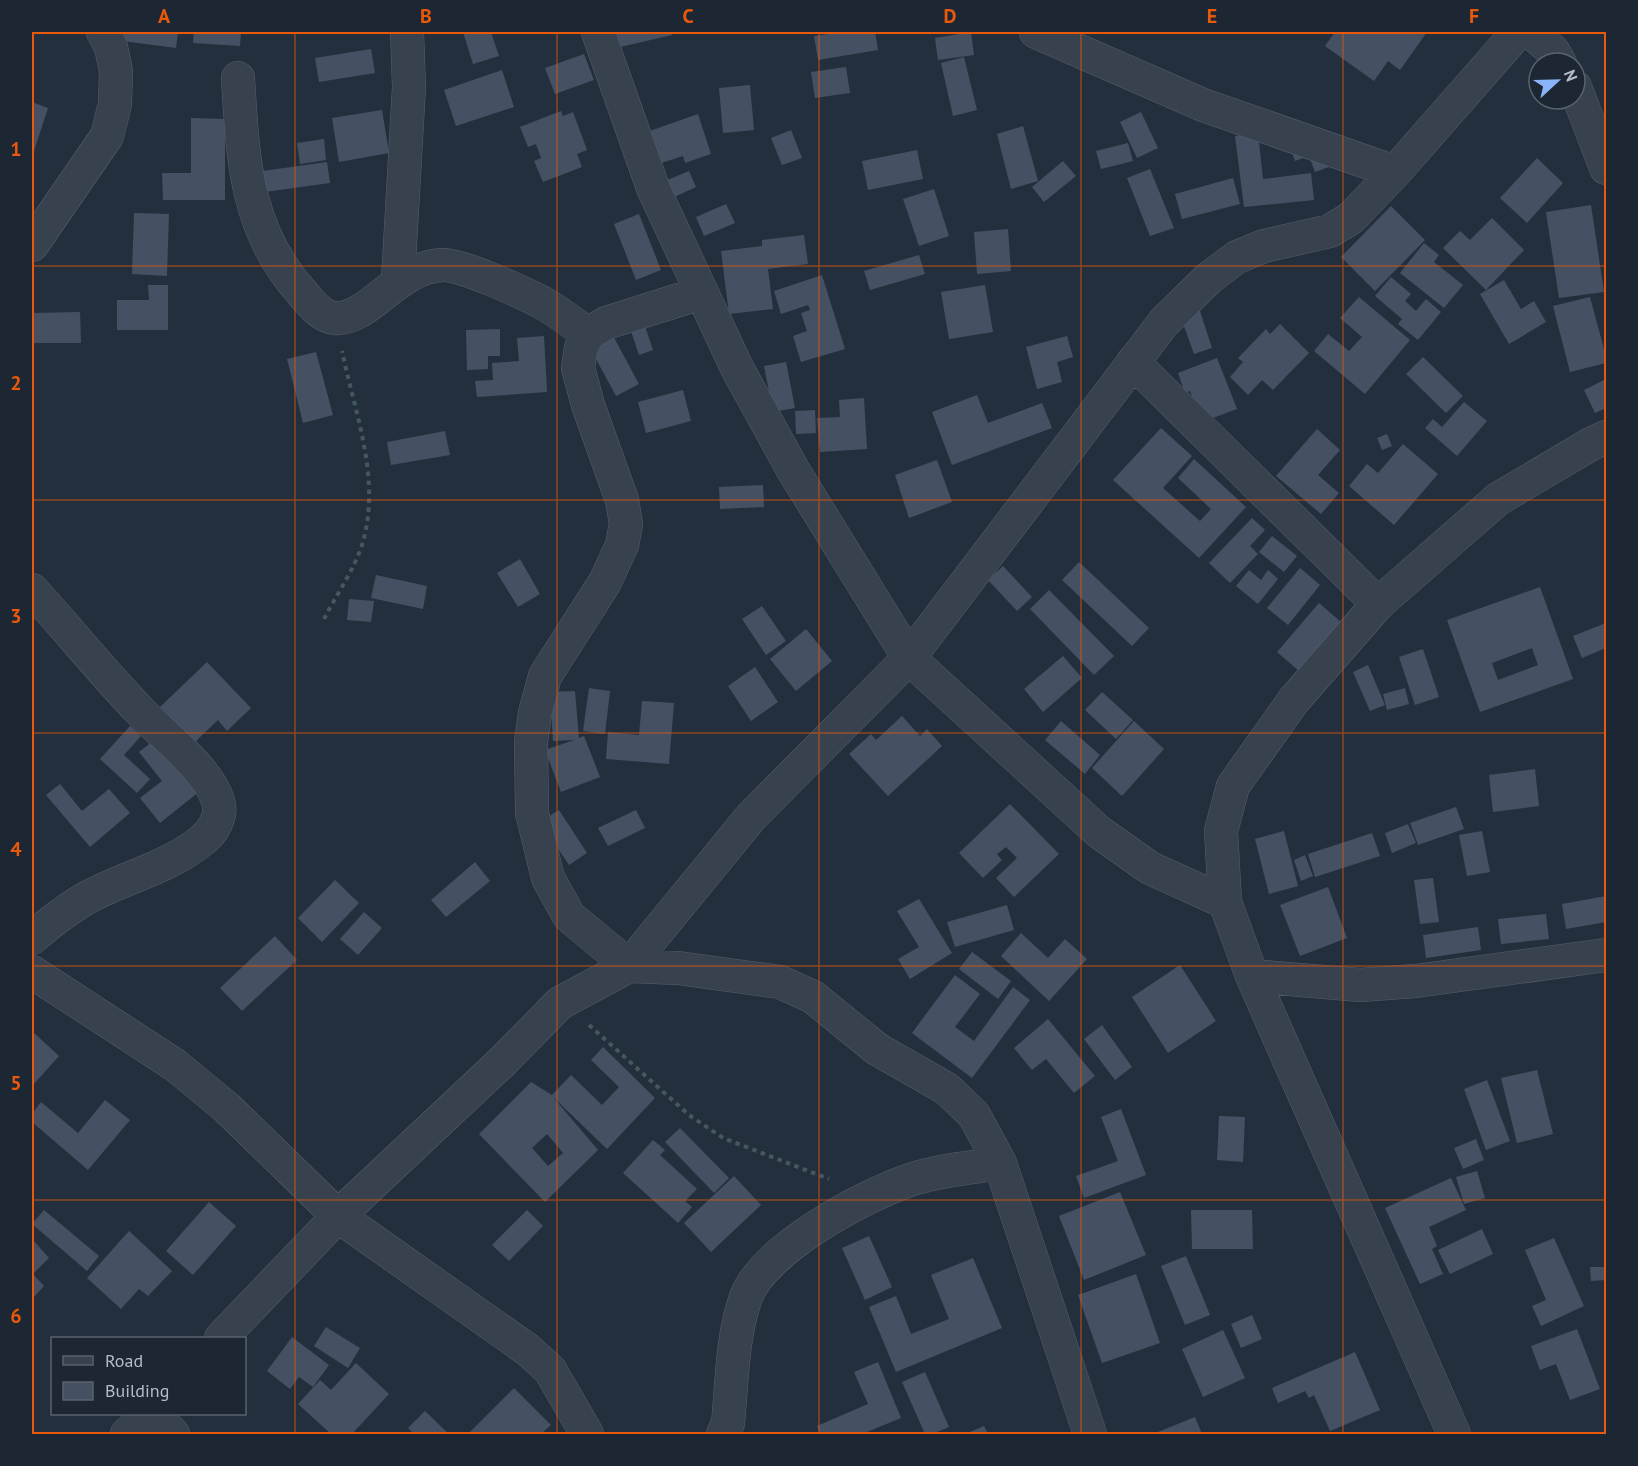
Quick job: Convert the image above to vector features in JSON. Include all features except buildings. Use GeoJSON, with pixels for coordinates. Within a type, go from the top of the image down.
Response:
{"type":"FeatureCollection","features":[{"type":"Feature","properties":{"kind":"street"},"geometry":{"type":"LineString","coordinates":[[32,245],[107,136],[115,104],[116,71],[111,47],[103,32]]}},
{"type":"Feature","properties":{"kind":"street"},"geometry":{"type":"LineString","coordinates":[[398,280],[409,87],[407,32]]}},
{"type":"Feature","properties":{"kind":"street"},"geometry":{"type":"LineString","coordinates":[[598,32],[653,188],[737,368],[793,470],[909,658],[1099,832],[1150,868],[1225,902]]}},
{"type":"Feature","properties":{"kind":"street"},"geometry":{"type":"LineString","coordinates":[[1036,32],[1203,105],[1395,172]]}},
{"type":"Feature","properties":{"kind":"street"},"geometry":{"type":"LineString","coordinates":[[221,1337],[338,1216],[502,1062],[560,1003],[629,966],[751,817],[909,658],[1164,322],[1209,278],[1237,257],[1264,246],[1330,231],[1352,218],[1518,32]]}},
{"type":"Feature","properties":{"kind":"street"},"geometry":{"type":"LineString","coordinates":[[1531,32],[1553,51]]}},
{"type":"Feature","properties":{"kind":"street"},"geometry":{"type":"LineString","coordinates":[[238,78],[247,181],[260,227],[281,269],[319,312],[335,318],[355,313],[380,297],[398,280],[424,266],[445,265],[544,303],[588,334]]}},
{"type":"Feature","properties":{"kind":"street"},"geometry":{"type":"LineString","coordinates":[[1584,111],[1606,168]]}},
{"type":"Feature","properties":{"kind":"street"},"geometry":{"type":"LineString","coordinates":[[701,293],[606,323],[588,334],[581,348],[578,368],[588,405],[622,500],[626,524],[622,545],[605,582],[545,676],[531,742],[532,813],[548,879],[569,916],[629,966],[678,968],[780,982],[813,997],[877,1049],[947,1089],[974,1115],[1000,1163],[1090,1434]]}},
{"type":"Feature","properties":{"kind":"street"},"geometry":{"type":"LineString","coordinates":[[1133,362],[1378,604]]}},
{"type":"Feature","properties":{"kind":"street"},"geometry":{"type":"LineString","coordinates":[[1454,1434],[1252,976],[1225,902],[1221,831],[1233,786],[1294,700],[1378,604],[1498,499],[1606,437]]}},
{"type":"Feature","properties":{"kind":"street"},"geometry":{"type":"LineString","coordinates":[[32,590],[140,711],[189,760],[218,801],[220,813],[215,825],[202,841],[144,873],[84,899],[32,938]]}},
{"type":"Feature","properties":{"kind":"street"},"geometry":{"type":"LineString","coordinates":[[1252,976],[1360,985],[1416,981],[1606,955]]}},
{"type":"Feature","properties":{"kind":"street"},"geometry":{"type":"LineString","coordinates":[[32,972],[175,1065],[227,1108],[338,1216],[528,1350],[550,1370],[587,1434]]}},
{"type":"Feature","properties":{"kind":"street"},"geometry":{"type":"LineString","coordinates":[[723,1434],[728,1423],[738,1330],[747,1295],[767,1265],[808,1231],[911,1179],[1000,1163]]}},
{"type":"Feature","properties":{"kind":"street"},"geometry":{"type":"LineString","coordinates":[[127,1434],[146,1415]]}},
{"type":"Feature","properties":{"kind":"street"},"geometry":{"type":"LineString","coordinates":[[155,1415],[173,1434]]}},
{"type":"Feature","properties":{"kind":"path"},"geometry":{"type":"LineString","coordinates":[[324,619],[361,545],[370,504],[369,475],[363,442],[335,318]]}},
{"type":"Feature","properties":{"kind":"path"},"geometry":{"type":"LineString","coordinates":[[560,1003],[605,1038],[689,1115],[723,1138],[812,1170],[868,1200]]}}]}
